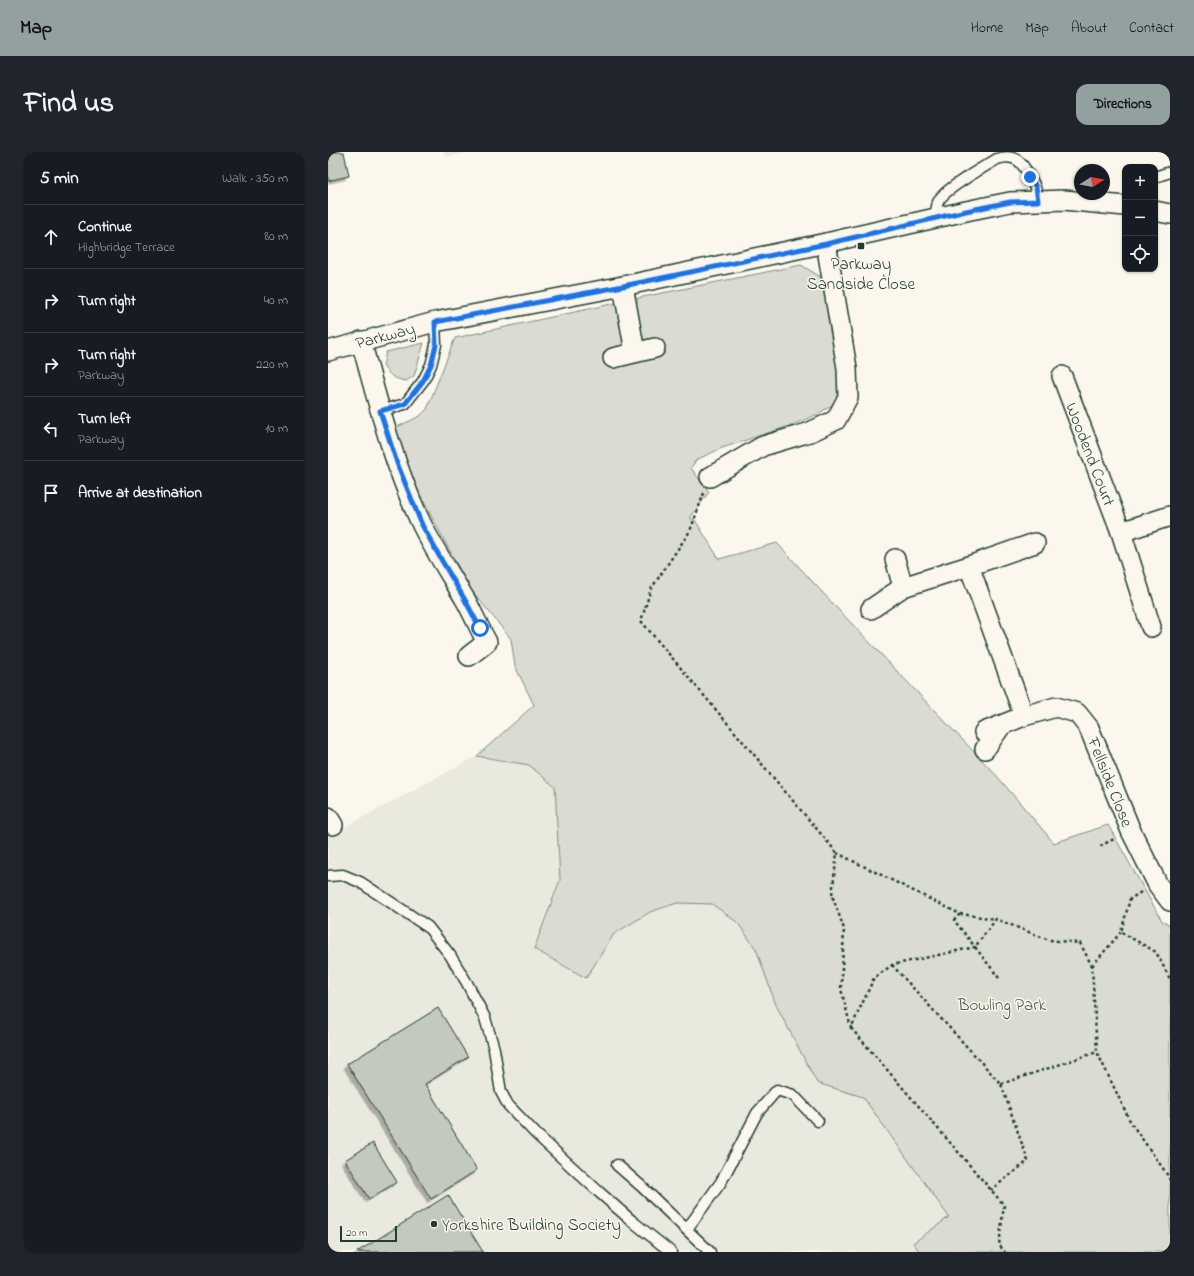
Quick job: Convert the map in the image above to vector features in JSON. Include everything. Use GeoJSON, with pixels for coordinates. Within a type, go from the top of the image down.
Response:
{"type":"FeatureCollection","features":[{"type":"Feature","properties":{"kind":"street","name":"Parkway"},"geometry":{"type":"LineString","coordinates":[[328,351],[435,322],[623,286],[826,244],[1010,202],[1064,200],[1122,206]]}},
{"type":"Feature","properties":{"kind":"street"},"geometry":{"type":"LineString","coordinates":[[1158,212],[1170,214]]}},
{"type":"Feature","properties":{"kind":"street"},"geometry":{"type":"LineString","coordinates":[[710,477],[763,446],[810,432],[836,420],[848,397],[847,368],[826,244]]}},
{"type":"Feature","properties":{"kind":"street"},"geometry":{"type":"LineString","coordinates":[[623,286],[635,352]]}},
{"type":"Feature","properties":{"kind":"street"},"geometry":{"type":"LineString","coordinates":[[361,341],[380,411],[397,463],[422,525],[487,642],[469,656]]}},
{"type":"Feature","properties":{"kind":"street"},"geometry":{"type":"LineString","coordinates":[[613,358],[655,348]]}},
{"type":"Feature","properties":{"kind":"street","name":"Woodend Court"},"geometry":{"type":"LineString","coordinates":[[1064,376],[1121,532],[1151,627]]}},
{"type":"Feature","properties":{"kind":"street"},"geometry":{"type":"LineString","coordinates":[[1121,532],[1170,516]]}},
{"type":"Feature","properties":{"kind":"street"},"geometry":{"type":"LineString","coordinates":[[871,609],[902,587],[1035,543]]}},
{"type":"Feature","properties":{"kind":"street"},"geometry":{"type":"LineString","coordinates":[[895,559],[902,587]]}},
{"type":"Feature","properties":{"kind":"street"},"geometry":{"type":"LineString","coordinates":[[969,566],[1024,716]]}},
{"type":"Feature","properties":{"kind":"street","name":"Fellside Close"},"geometry":{"type":"LineString","coordinates":[[990,736],[1024,716],[1056,707],[1077,713],[1089,728],[1131,831],[1158,885],[1170,901]]}},
{"type":"Feature","properties":{"kind":"lane"},"geometry":{"type":"LineString","coordinates":[[936,218],[939,199],[949,190],[997,159],[1004,157],[1016,158],[1024,166],[1036,187],[1038,201]]}},
{"type":"Feature","properties":{"kind":"lane"},"geometry":{"type":"LineString","coordinates":[[1158,176],[1170,172]]}},
{"type":"Feature","properties":{"kind":"lane"},"geometry":{"type":"LineString","coordinates":[[380,411],[405,404],[423,381],[431,365],[436,345],[435,322]]}},
{"type":"Feature","properties":{"kind":"lane"},"geometry":{"type":"LineString","coordinates":[[328,876],[343,875],[360,882],[428,926],[450,955],[467,983],[485,1018],[494,1049],[501,1092],[508,1105],[536,1134],[599,1192],[671,1252]]}},
{"type":"Feature","properties":{"kind":"lane"},"geometry":{"type":"LineString","coordinates":[[687,1229],[721,1182],[757,1113],[777,1090],[793,1095],[818,1122]]}},
{"type":"Feature","properties":{"kind":"lane"},"geometry":{"type":"LineString","coordinates":[[618,1165],[710,1252]]}},
{"type":"Feature","properties":{"kind":"path"},"geometry":{"type":"LineString","coordinates":[[710,477],[690,531],[651,589],[641,621],[837,853],[960,914],[996,919],[1049,940],[1080,943],[1092,966],[1096,1052],[1131,1123],[1169,1177],[1170,1182]]}},
{"type":"Feature","properties":{"kind":"path"},"geometry":{"type":"LineString","coordinates":[[837,853],[832,895],[844,929],[841,989],[851,1028],[1004,1205],[999,1245],[1005,1252]]}},
{"type":"Feature","properties":{"kind":"path"},"geometry":{"type":"LineString","coordinates":[[1092,966],[1121,932],[1130,899]]}},
{"type":"Feature","properties":{"kind":"path"},"geometry":{"type":"LineString","coordinates":[[960,914],[954,920],[999,978]]}},
{"type":"Feature","properties":{"kind":"path"},"geometry":{"type":"LineString","coordinates":[[851,1028],[874,978],[892,965],[975,948],[996,919]]}},
{"type":"Feature","properties":{"kind":"path"},"geometry":{"type":"LineString","coordinates":[[1121,932],[1156,952],[1170,979]]}},
{"type":"Feature","properties":{"kind":"path"},"geometry":{"type":"LineString","coordinates":[[892,965],[1001,1084],[1028,1161],[991,1190]]}},
{"type":"Feature","properties":{"kind":"path"},"geometry":{"type":"LineString","coordinates":[[1001,1084],[1096,1052]]}},
{"type":"Feature","properties":{"kind":"shaded area"},"geometry":{"type":"Polygon","coordinates":[[[444,152],[470,152],[445,157],[444,152]]]}},
{"type":"Feature","properties":{"kind":"shaded area"},"geometry":{"type":"Polygon","coordinates":[[[477,756],[529,765],[555,787],[560,880],[534,949],[586,977],[614,934],[650,912],[677,903],[712,904],[738,923],[756,949],[776,1005],[817,1083],[863,1097],[949,1217],[914,1243],[920,1252],[328,1252],[328,836],[477,756]]]}},
{"type":"Feature","properties":{"kind":"green space","name":"Bowling Park"},"geometry":{"type":"Polygon","coordinates":[[[801,265],[821,277],[842,379],[841,392],[832,405],[818,414],[792,425],[722,448],[696,460],[691,468],[709,492],[690,518],[695,520],[719,559],[777,543],[996,775],[1054,843],[1108,825],[1162,921],[1170,925],[1170,1252],[920,1252],[913,1243],[949,1217],[863,1097],[817,1083],[776,1005],[756,949],[738,923],[712,904],[677,903],[650,912],[614,934],[586,978],[534,949],[560,880],[555,787],[529,765],[477,756],[534,705],[515,666],[511,639],[469,587],[416,487],[395,428],[420,416],[427,409],[455,338],[616,303],[624,310],[627,341],[619,350],[663,346],[644,340],[637,331],[635,326],[635,309],[638,298],[801,265]]]}},
{"type":"Feature","properties":{"kind":"green space"},"geometry":{"type":"Polygon","coordinates":[[[424,343],[414,376],[406,381],[393,376],[383,366],[386,352],[424,343]]]}},
{"type":"Feature","properties":{"kind":"building"},"geometry":{"type":"Polygon","coordinates":[[[328,152],[344,152],[349,176],[328,181],[328,152]]]}},
{"type":"Feature","properties":{"kind":"building"},"geometry":{"type":"Polygon","coordinates":[[[438,1008],[468,1057],[425,1084],[477,1170],[431,1199],[347,1064],[438,1008]]]}},
{"type":"Feature","properties":{"kind":"building"},"geometry":{"type":"Polygon","coordinates":[[[373,1143],[397,1182],[369,1199],[345,1160],[373,1143]]]}},
{"type":"Feature","properties":{"kind":"building","name":"Yorkshire Building Society"},"geometry":{"type":"Polygon","coordinates":[[[448,1195],[483,1252],[357,1252],[448,1195]]]}},
{"type":"Feature","properties":{"kind":"place","name":"Parkway Sandside Close"},"geometry":{"type":"Point","coordinates":[861,246]}},
{"type":"Feature","properties":{"kind":"place","name":"Yorkshire Building Society"},"geometry":{"type":"Point","coordinates":[434,1224]}},
{"type":"Feature","properties":{"kind":"route"},"geometry":{"type":"LineString","coordinates":[[480,628],[422,525],[397,463],[380,411],[405,404],[423,381],[431,365],[436,345],[435,322],[623,286],[826,244],[1010,202],[1038,201],[1038,193],[1030,177]]}}]}
